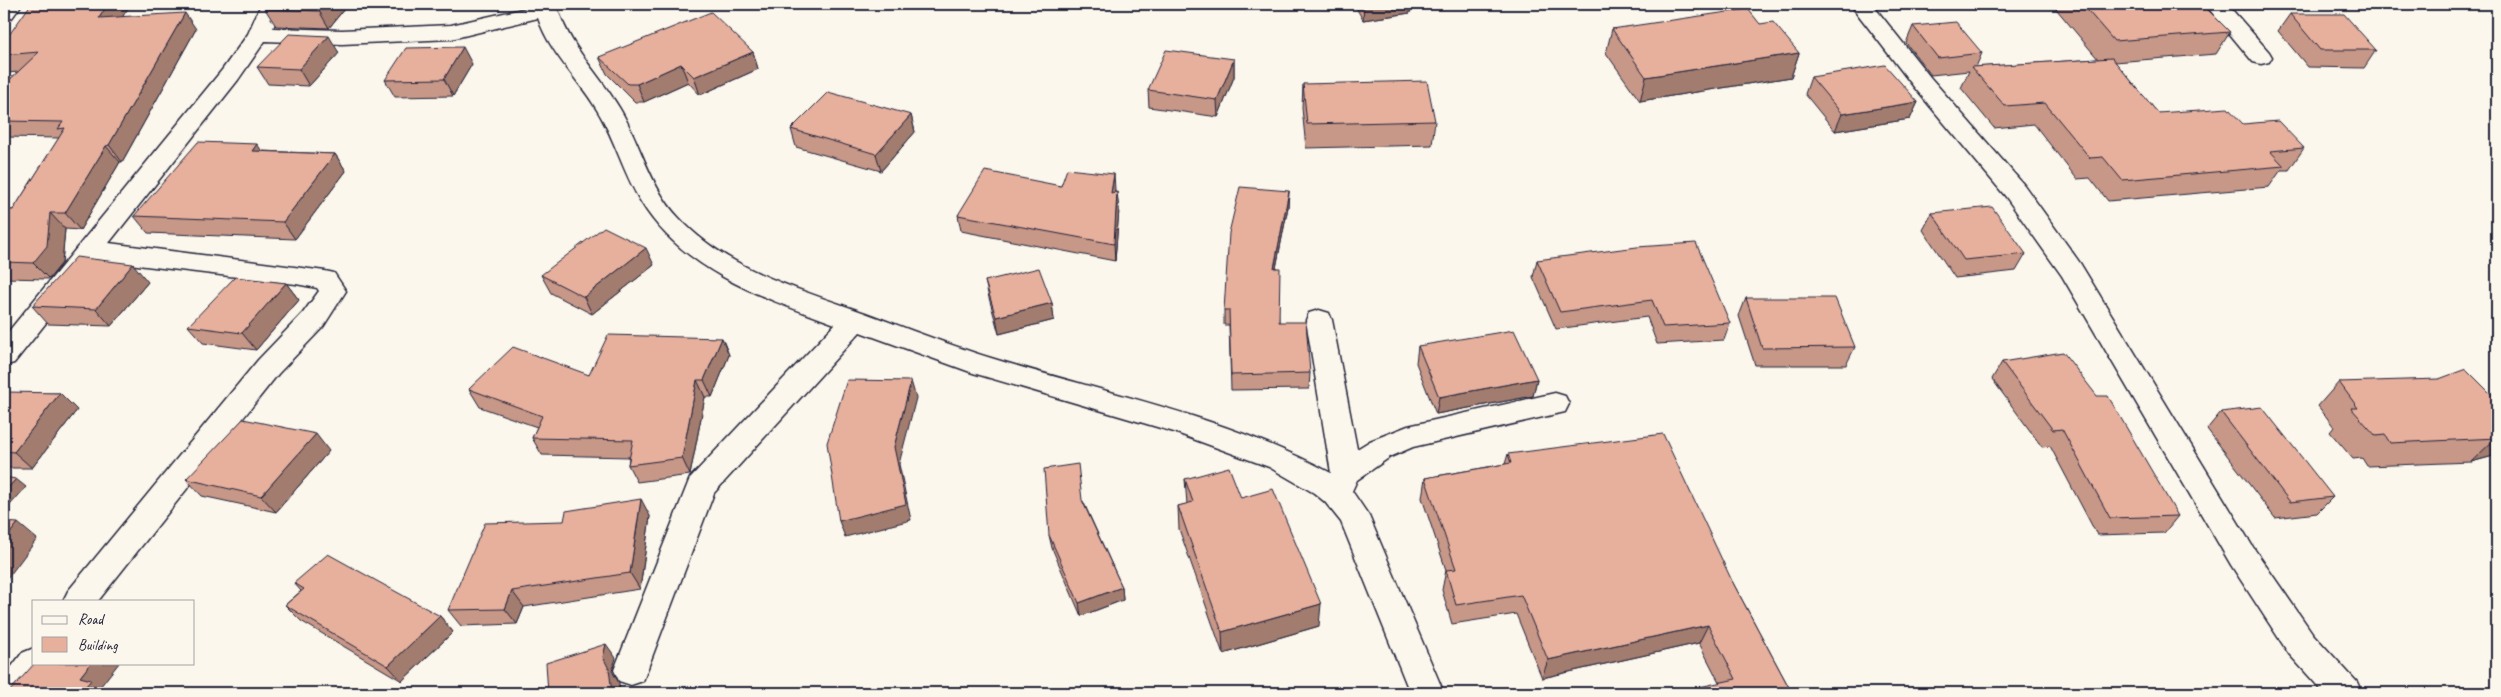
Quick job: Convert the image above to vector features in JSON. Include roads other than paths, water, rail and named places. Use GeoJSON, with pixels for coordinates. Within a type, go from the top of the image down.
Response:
{"type":"FeatureCollection","features":[{"type":"Feature","properties":{"kind":"street"},"geometry":{"type":"LineString","coordinates":[[4,13],[11,4]]}},
{"type":"Feature","properties":{"kind":"street"},"geometry":{"type":"LineString","coordinates":[[4,356],[230,75],[259,34],[272,4]]}},
{"type":"Feature","properties":{"kind":"street"},"geometry":{"type":"LineString","coordinates":[[1861,4],[1922,82],[2026,207],[2071,270],[2242,556],[2301,644],[2345,693]]}},
{"type":"Feature","properties":{"kind":"street"},"geometry":{"type":"LineString","coordinates":[[2216,4],[2261,57]]}},
{"type":"Feature","properties":{"kind":"street"},"geometry":{"type":"LineString","coordinates":[[259,34],[342,37],[451,32],[546,7],[561,45],[614,118],[629,146],[646,193],[669,225],[704,252],[738,274],[770,290],[983,366],[1180,423],[1279,460],[1325,484],[1341,482],[1380,449],[1408,437],[1555,404]]}},
{"type":"Feature","properties":{"kind":"street"},"geometry":{"type":"LineString","coordinates":[[80,600],[268,367],[313,320],[333,291],[325,280],[296,275],[90,250]]}},
{"type":"Feature","properties":{"kind":"street"},"geometry":{"type":"LineString","coordinates":[[631,670],[701,487],[855,320]]}},
{"type":"Feature","properties":{"kind":"street"},"geometry":{"type":"LineString","coordinates":[[1318,320],[1341,482],[1427,693]]}},
{"type":"Feature","properties":{"kind":"street"},"geometry":{"type":"LineString","coordinates":[[12,693],[33,664]]}}]}
